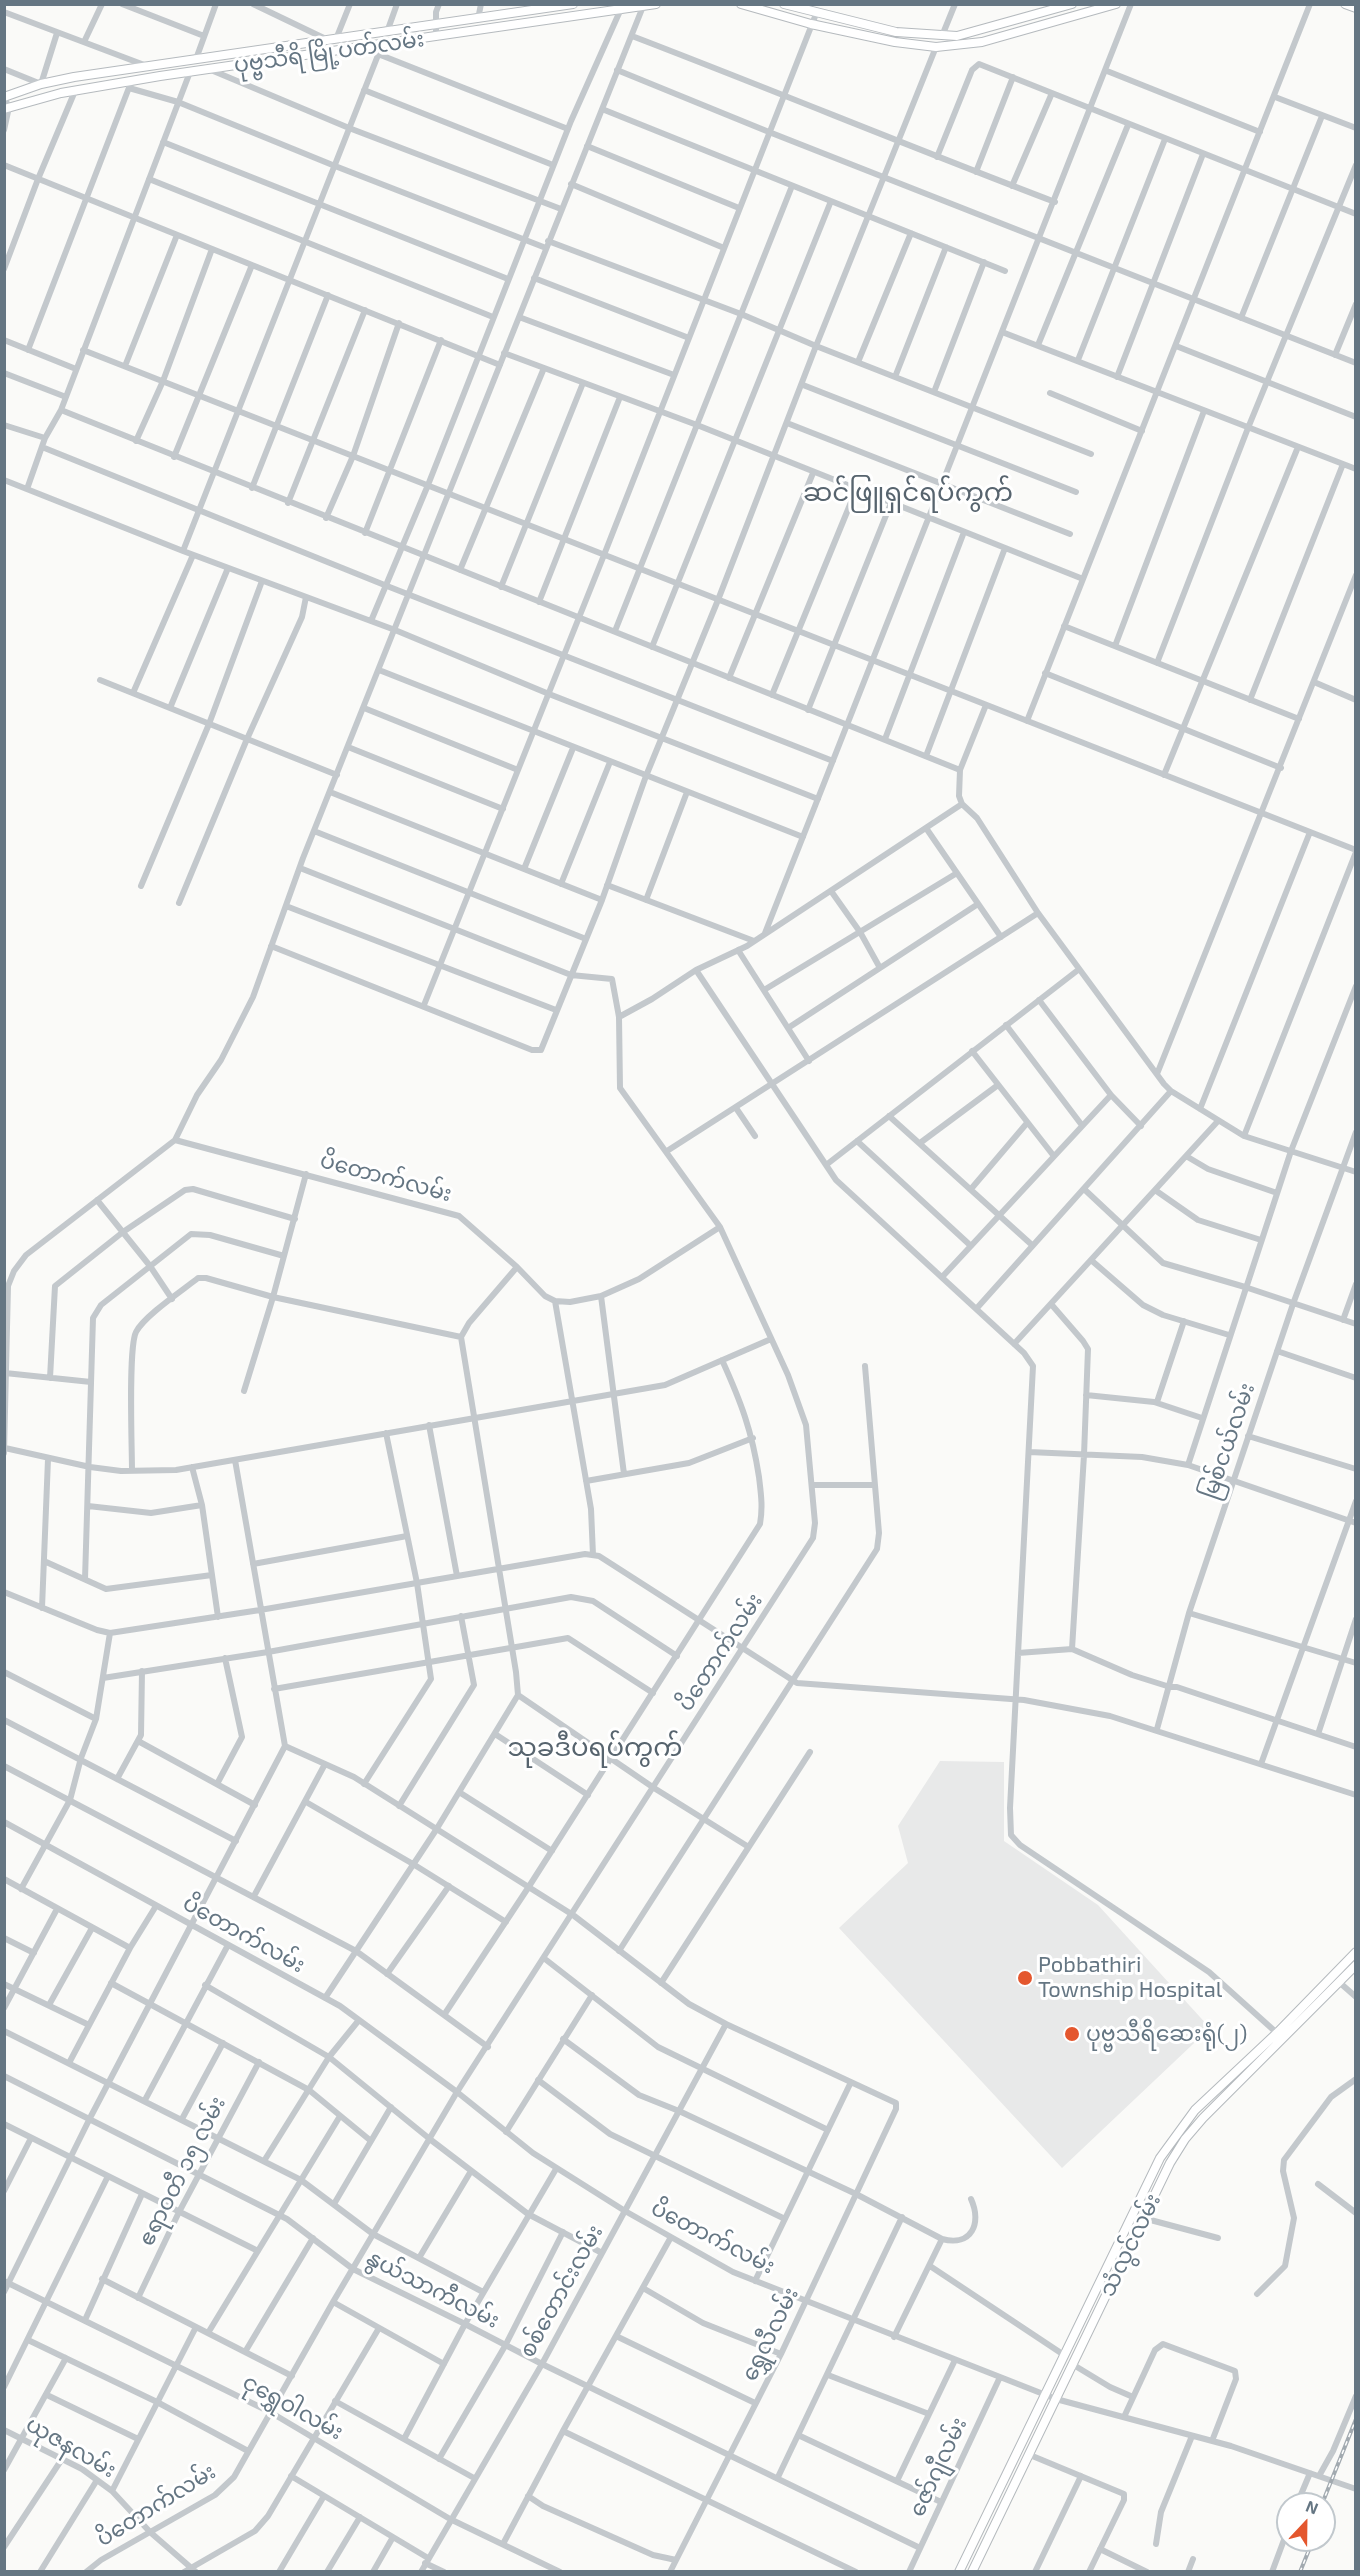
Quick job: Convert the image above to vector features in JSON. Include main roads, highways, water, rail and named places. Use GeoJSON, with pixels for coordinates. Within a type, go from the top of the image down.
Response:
{"type":"FeatureCollection","features":[{"type":"Feature","properties":{"kind":"main road","name":"ပုဗ္ဗသီရိ မြို့ပတ်လမ်း"},"geometry":{"type":"LineString","coordinates":[[7,108],[75,91],[131,84],[176,74],[656,4]]}},
{"type":"Feature","properties":{"kind":"main road"},"geometry":{"type":"LineString","coordinates":[[741,4],[811,24],[895,42],[936,47],[982,42],[1116,4]]}},
{"type":"Feature","properties":{"kind":"main road"},"geometry":{"type":"LineString","coordinates":[[784,4],[816,14],[896,32],[942,36],[957,36],[1072,4]]}},
{"type":"Feature","properties":{"kind":"main road"},"geometry":{"type":"LineString","coordinates":[[1346,4],[1356,8]]}},
{"type":"Feature","properties":{"kind":"main road","name":"ပုဗ္ဗသီရိ မြို့ပတ်လမ်း"},"geometry":{"type":"LineString","coordinates":[[4,98],[40,84],[147,66],[478,19],[527,8],[572,5]]}},
{"type":"Feature","properties":{"kind":"main road"},"geometry":{"type":"LineString","coordinates":[[1050,10],[1054,21]]}},
{"type":"Feature","properties":{"kind":"main road"},"geometry":{"type":"LineString","coordinates":[[174,63],[176,74]]}},
{"type":"Feature","properties":{"kind":"main road","name":"သံလွင်လမ်း"},"geometry":{"type":"LineString","coordinates":[[959,2571],[1064,2355],[1080,2334],[1170,2163],[1185,2139],[1356,1952]]}},
{"type":"Feature","properties":{"kind":"main road","name":"သံလွင်လမ်း"},"geometry":{"type":"LineString","coordinates":[[1089,2316],[1156,2166],[1195,2110],[1280,2036],[1356,1965]]}},
{"type":"Feature","properties":{"kind":"main road","name":"သံလွင်လမ်း"},"geometry":{"type":"LineString","coordinates":[[972,2571],[1072,2364],[1080,2334]]}},
{"type":"Feature","properties":{"kind":"railway"},"geometry":{"type":"LineString","coordinates":[[1327,2492],[1356,2419]]}},
{"type":"Feature","properties":{"kind":"railway"},"geometry":{"type":"LineString","coordinates":[[1300,2572],[1308,2552]]}},
{"type":"Feature","properties":{"kind":"place","name":"Pobbathiri Township Hospital"},"geometry":{"type":"Point","coordinates":[1025,1978]}},
{"type":"Feature","properties":{"kind":"place","name":"ပုဗ္ဗသီရိဆေးရုံ(၂)"},"geometry":{"type":"Point","coordinates":[1072,2034]}},
{"type":"Feature","properties":{"kind":"district","name":"ဆင်ဖြူရှင်ရပ်ကွက်"},"geometry":{"type":"Point","coordinates":[908,492]}},
{"type":"Feature","properties":{"kind":"district","name":"သုခဒီပရပ်ကွက်"},"geometry":{"type":"Point","coordinates":[595,1747]}}]}
